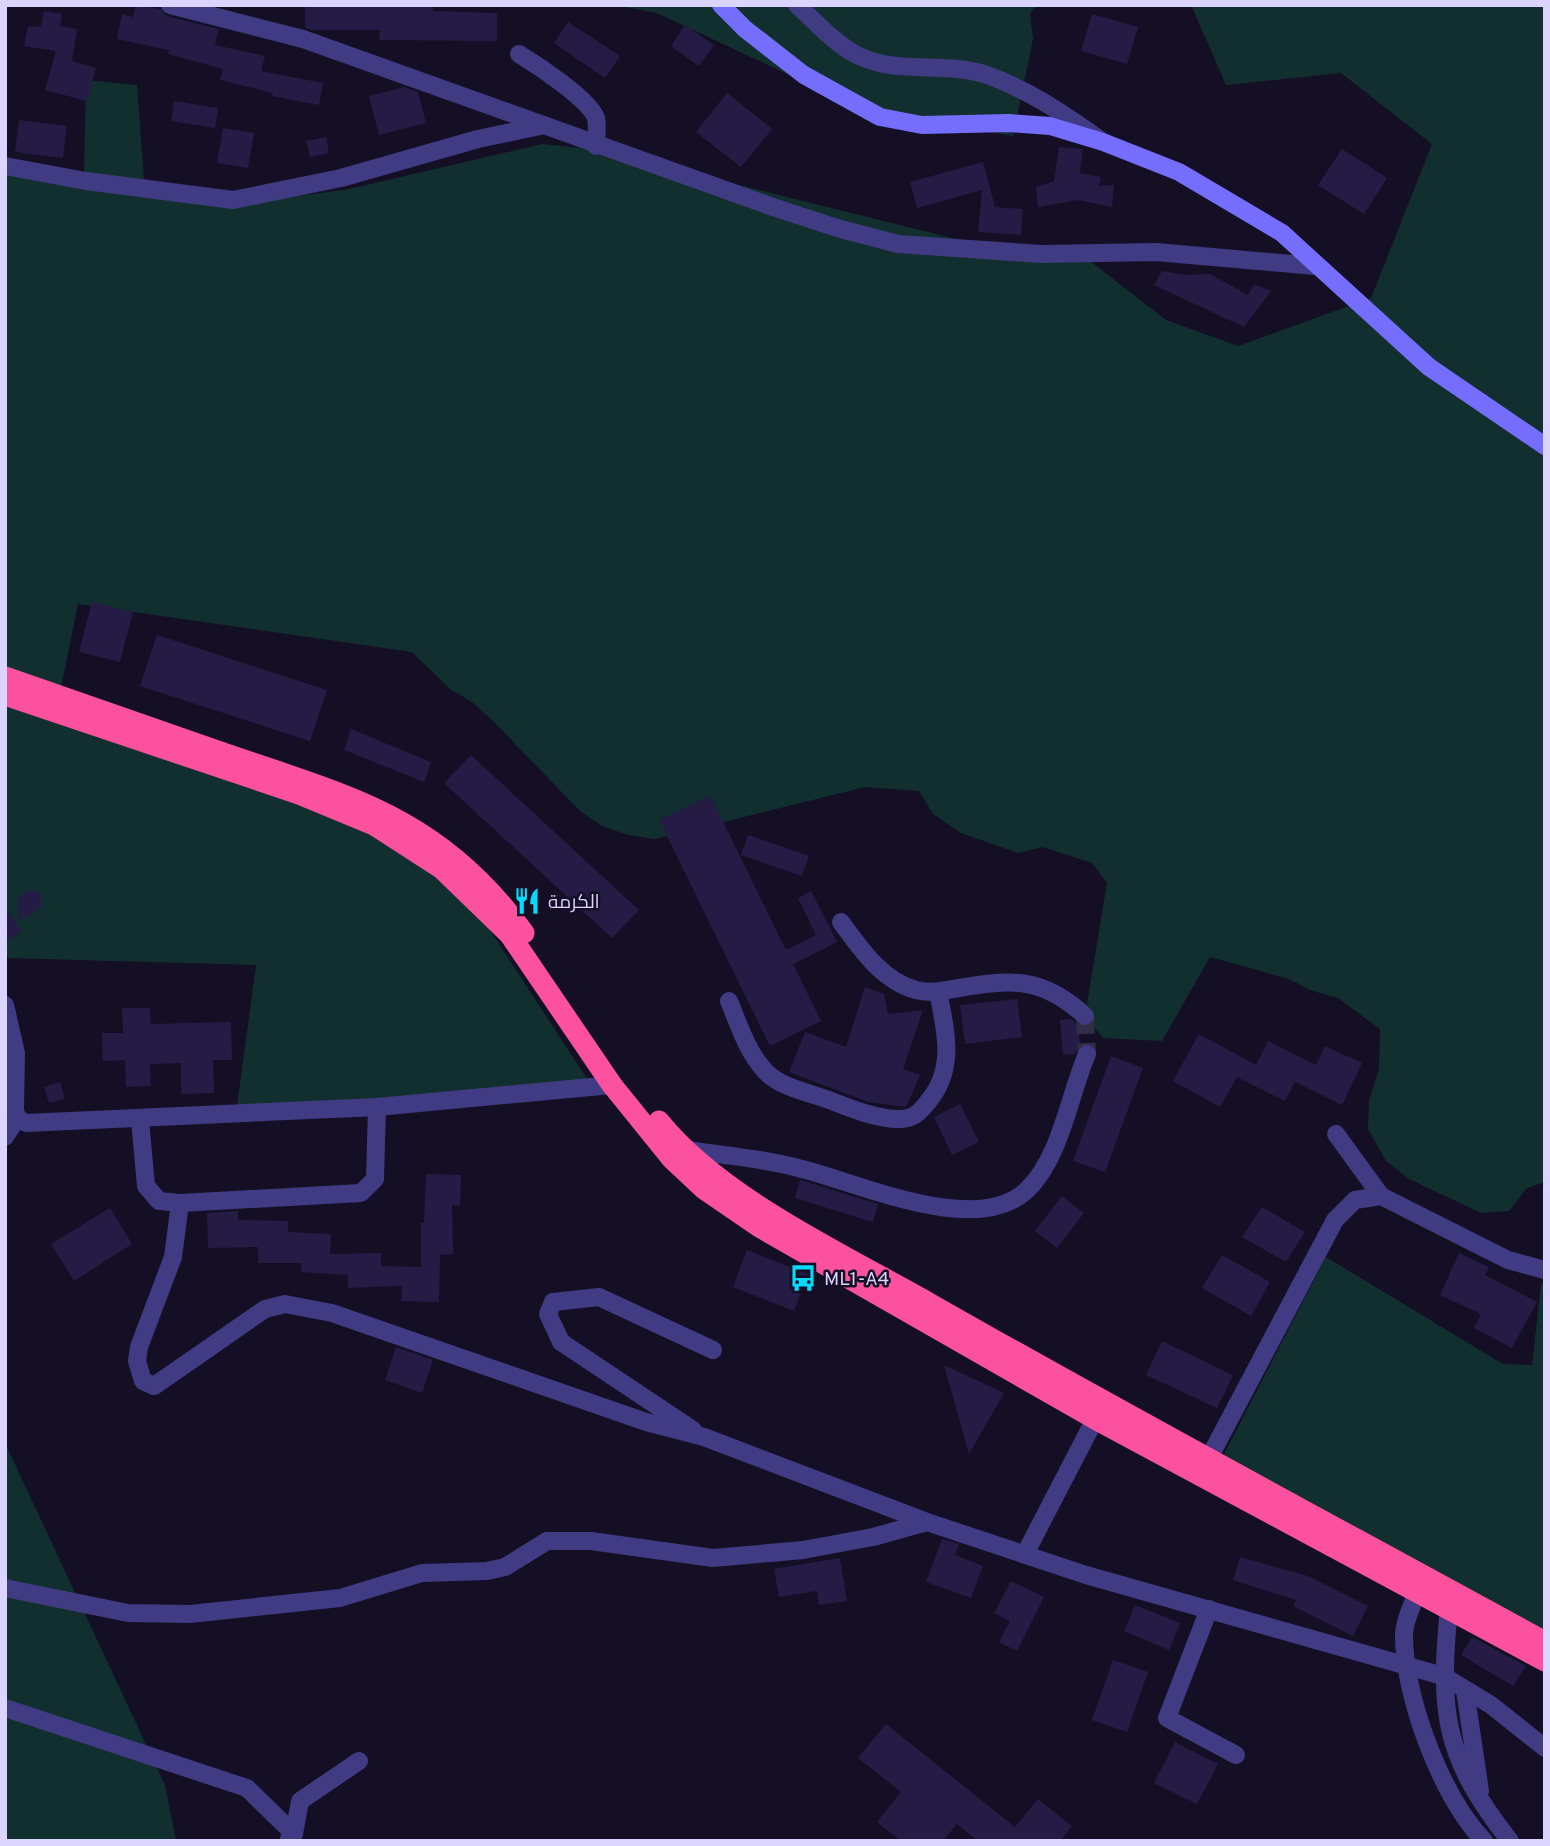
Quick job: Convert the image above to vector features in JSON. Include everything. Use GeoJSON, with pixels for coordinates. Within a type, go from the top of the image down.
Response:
{"type":"FeatureCollection","features":[{"type":"Feature","properties":{"kind":"highway"},"geometry":{"type":"LineString","coordinates":[[5,677],[321,784],[361,800],[438,843],[491,890],[523,930],[609,1057],[667,1132],[718,1176],[772,1213],[1041,1368],[1545,1642]]}},
{"type":"Feature","properties":{"kind":"highway"},"geometry":{"type":"LineString","coordinates":[[5,695],[299,794],[374,825],[449,876],[510,935],[612,1085],[671,1158],[715,1197],[773,1235],[1094,1419],[1545,1661]]}},
{"type":"Feature","properties":{"kind":"main road"},"geometry":{"type":"LineString","coordinates":[[722,5],[745,29],[804,75],[880,117],[922,125],[1008,122],[1049,126],[1103,142],[1179,172],[1246,209],[1282,233],[1315,266],[1429,367],[1545,446]]}},
{"type":"Feature","properties":{"kind":"street"},"geometry":{"type":"LineString","coordinates":[[170,5],[303,40],[480,101],[596,146],[837,228],[898,244],[1041,254],[1156,252],[1315,266]]}},
{"type":"Feature","properties":{"kind":"street"},"geometry":{"type":"LineString","coordinates":[[797,5],[847,49],[861,57],[883,63],[951,67],[985,74],[1061,112],[1103,142]]}},
{"type":"Feature","properties":{"kind":"street"},"geometry":{"type":"LineString","coordinates":[[519,54],[554,75],[591,109],[596,119],[596,146]]}},
{"type":"Feature","properties":{"kind":"street"},"geometry":{"type":"LineString","coordinates":[[5,166],[86,181],[233,200],[341,178],[478,139],[540,126]]}},
{"type":"Feature","properties":{"kind":"street"},"geometry":{"type":"LineString","coordinates":[[841,922],[869,960],[892,978],[915,990],[938,992],[983,984],[1024,983],[1062,995],[1084,1016]]}},
{"type":"Feature","properties":{"kind":"street"},"geometry":{"type":"LineString","coordinates":[[729,1000],[755,1059],[768,1074],[848,1107],[899,1119],[916,1116],[933,1097],[943,1077],[947,1056],[946,1030],[938,992]]}},
{"type":"Feature","properties":{"kind":"street"},"geometry":{"type":"LineString","coordinates":[[5,1005],[16,1053],[13,1101],[17,1118],[5,1137]]}},
{"type":"Feature","properties":{"kind":"street"},"geometry":{"type":"LineString","coordinates":[[686,1150],[799,1168],[913,1202],[979,1210],[1008,1202],[1027,1191],[1041,1172],[1064,1125],[1075,1080],[1087,1054]]}},
{"type":"Feature","properties":{"kind":"street"},"geometry":{"type":"LineString","coordinates":[[17,1118],[26,1123],[140,1120],[377,1107],[612,1085]]}},
{"type":"Feature","properties":{"kind":"street"},"geometry":{"type":"LineString","coordinates":[[140,1120],[146,1186],[159,1201],[180,1203],[361,1193],[375,1179],[377,1107]]}},
{"type":"Feature","properties":{"kind":"street"},"geometry":{"type":"LineString","coordinates":[[1336,1134],[1381,1196],[1508,1260],[1545,1270]]}},
{"type":"Feature","properties":{"kind":"street"},"geometry":{"type":"LineString","coordinates":[[1209,1458],[1335,1220],[1355,1200],[1381,1196]]}},
{"type":"Feature","properties":{"kind":"street"},"geometry":{"type":"LineString","coordinates":[[180,1203],[173,1257],[154,1302],[137,1361],[143,1381],[153,1387],[265,1309],[285,1304],[332,1313],[646,1422],[704,1437],[927,1522],[1086,1575],[1443,1676],[1491,1705],[1545,1748]]}},
{"type":"Feature","properties":{"kind":"street"},"geometry":{"type":"LineString","coordinates":[[704,1437],[561,1342],[548,1314],[553,1302],[599,1297],[713,1350]]}},
{"type":"Feature","properties":{"kind":"street"},"geometry":{"type":"LineString","coordinates":[[1025,1554],[1094,1419]]}},
{"type":"Feature","properties":{"kind":"street"},"geometry":{"type":"LineString","coordinates":[[5,1588],[128,1613],[190,1614],[340,1598],[422,1573],[487,1572],[505,1567],[547,1541],[591,1541],[713,1558],[803,1550],[873,1537],[927,1522]]}},
{"type":"Feature","properties":{"kind":"street"},"geometry":{"type":"LineString","coordinates":[[1417,1592],[1404,1629],[1408,1667],[1422,1727],[1441,1778],[1461,1812],[1484,1841]]}},
{"type":"Feature","properties":{"kind":"street"},"geometry":{"type":"LineString","coordinates":[[1449,1608],[1443,1676],[1444,1702],[1458,1762],[1482,1805],[1510,1841]]}},
{"type":"Feature","properties":{"kind":"street"},"geometry":{"type":"LineString","coordinates":[[1209,1609],[1167,1718],[1236,1755]]}},
{"type":"Feature","properties":{"kind":"street"},"geometry":{"type":"LineString","coordinates":[[1465,1690],[1482,1805]]}},
{"type":"Feature","properties":{"kind":"street"},"geometry":{"type":"LineString","coordinates":[[5,1708],[247,1788],[291,1837]]}},
{"type":"Feature","properties":{"kind":"street"},"geometry":{"type":"LineString","coordinates":[[291,1837],[300,1801],[359,1761]]}},
{"type":"Feature","properties":{"kind":"green space"},"geometry":{"type":"Polygon","coordinates":[[[616,5],[1036,5],[1030,14],[1033,39],[1013,136],[868,112],[657,13],[616,5]]]}},
{"type":"Feature","properties":{"kind":"green space"},"geometry":{"type":"Polygon","coordinates":[[[1191,5],[1545,5],[1545,1182],[1527,1188],[1509,1211],[1481,1213],[1409,1179],[1386,1161],[1368,1129],[1369,1100],[1379,1069],[1380,1029],[1338,998],[1313,991],[1289,979],[1210,957],[1162,1041],[1103,1038],[1085,1016],[1107,883],[1092,863],[1043,847],[1018,853],[961,833],[933,814],[919,791],[865,787],[655,839],[628,835],[602,826],[580,811],[492,720],[472,702],[450,689],[412,652],[78,604],[58,703],[434,844],[591,1085],[236,1113],[256,965],[8,958],[5,947],[5,160],[84,177],[86,80],[137,85],[145,193],[235,205],[349,189],[542,144],[599,150],[988,247],[1072,247],[1166,320],[1238,346],[1371,298],[1432,144],[1341,73],[1226,85],[1191,5]]]}},
{"type":"Feature","properties":{"kind":"green space"},"geometry":{"type":"Polygon","coordinates":[[[1326,1257],[1503,1364],[1532,1365],[1541,1284],[1545,1283],[1545,1632],[1222,1458],[1326,1257]]]}},
{"type":"Feature","properties":{"kind":"green space"},"geometry":{"type":"Polygon","coordinates":[[[5,1443],[165,1785],[176,1841],[5,1841],[5,1443]]]}},
{"type":"Feature","properties":{"kind":"building"},"geometry":{"type":"Polygon","coordinates":[[[136,5],[160,9],[167,16],[219,29],[215,45],[265,56],[261,71],[323,83],[319,105],[272,96],[273,93],[220,80],[223,69],[168,54],[169,50],[117,39],[122,14],[133,17],[136,5]]]}},
{"type":"Feature","properties":{"kind":"building"},"geometry":{"type":"Polygon","coordinates":[[[305,5],[433,5],[433,11],[497,13],[497,41],[379,40],[380,30],[312,30],[305,28],[305,5]]]}},
{"type":"Feature","properties":{"kind":"building"},"geometry":{"type":"Polygon","coordinates":[[[44,11],[62,14],[60,26],[77,29],[72,61],[96,68],[87,101],[45,90],[56,51],[24,46],[28,26],[41,27],[44,11]]]}},
{"type":"Feature","properties":{"kind":"building"},"geometry":{"type":"Polygon","coordinates":[[[1092,14],[1138,27],[1127,64],[1081,51],[1092,14]]]}},
{"type":"Feature","properties":{"kind":"building"},"geometry":{"type":"Polygon","coordinates":[[[568,22],[620,56],[605,78],[554,43],[568,22]]]}},
{"type":"Feature","properties":{"kind":"building"},"geometry":{"type":"Polygon","coordinates":[[[685,25],[714,45],[699,66],[671,46],[685,25]]]}},
{"type":"Feature","properties":{"kind":"building"},"geometry":{"type":"Polygon","coordinates":[[[404,87],[418,92],[426,123],[379,135],[369,96],[404,87]]]}},
{"type":"Feature","properties":{"kind":"building"},"geometry":{"type":"Polygon","coordinates":[[[727,93],[772,129],[741,167],[696,132],[727,93]]]}},
{"type":"Feature","properties":{"kind":"building"},"geometry":{"type":"Polygon","coordinates":[[[174,101],[218,108],[215,128],[171,121],[174,101]]]}},
{"type":"Feature","properties":{"kind":"building"},"geometry":{"type":"Polygon","coordinates":[[[19,120],[67,126],[63,158],[15,152],[19,120]]]}},
{"type":"Feature","properties":{"kind":"building"},"geometry":{"type":"Polygon","coordinates":[[[223,128],[254,133],[248,168],[217,163],[223,128]]]}},
{"type":"Feature","properties":{"kind":"building"},"geometry":{"type":"Polygon","coordinates":[[[326,137],[329,153],[310,157],[306,141],[326,137]]]}},
{"type":"Feature","properties":{"kind":"building"},"geometry":{"type":"Polygon","coordinates":[[[1059,147],[1083,149],[1080,173],[1101,177],[1099,186],[1114,185],[1112,207],[1078,200],[1038,207],[1036,187],[1054,181],[1059,147]]]}},
{"type":"Feature","properties":{"kind":"building"},"geometry":{"type":"Polygon","coordinates":[[[1342,149],[1387,178],[1364,214],[1318,185],[1342,149]]]}},
{"type":"Feature","properties":{"kind":"building"},"geometry":{"type":"Polygon","coordinates":[[[983,162],[995,207],[1023,209],[1021,235],[978,232],[982,190],[917,208],[910,182],[983,162]]]}},
{"type":"Feature","properties":{"kind":"building"},"geometry":{"type":"Polygon","coordinates":[[[1162,271],[1186,275],[1210,274],[1248,295],[1254,284],[1271,291],[1244,327],[1154,285],[1162,271]]]}},
{"type":"Feature","properties":{"kind":"building"},"geometry":{"type":"Polygon","coordinates":[[[92,602],[133,612],[120,662],[79,652],[92,602]]]}},
{"type":"Feature","properties":{"kind":"building"},"geometry":{"type":"Polygon","coordinates":[[[157,635],[327,690],[310,741],[140,686],[157,635]]]}},
{"type":"Feature","properties":{"kind":"building"},"geometry":{"type":"Polygon","coordinates":[[[351,729],[431,762],[424,782],[344,750],[351,729]]]}},
{"type":"Feature","properties":{"kind":"building"},"geometry":{"type":"Polygon","coordinates":[[[471,755],[639,910],[612,938],[444,783],[471,755]]]}},
{"type":"Feature","properties":{"kind":"building"},"geometry":{"type":"Polygon","coordinates":[[[710,795],[786,950],[816,935],[798,898],[811,891],[837,942],[793,964],[821,1021],[770,1046],[659,820],[710,795]]]}},
{"type":"Feature","properties":{"kind":"building"},"geometry":{"type":"Polygon","coordinates":[[[748,835],[809,856],[802,876],[741,855],[748,835]]]}},
{"type":"Feature","properties":{"kind":"building"},"geometry":{"type":"Polygon","coordinates":[[[31,890],[40,893],[42,907],[18,921],[18,897],[31,890]]]}},
{"type":"Feature","properties":{"kind":"building"},"geometry":{"type":"Polygon","coordinates":[[[5,907],[22,931],[5,943],[5,907]]]}},
{"type":"Feature","properties":{"kind":"building"},"geometry":{"type":"Polygon","coordinates":[[[865,987],[884,994],[888,1014],[923,1010],[903,1069],[920,1075],[906,1107],[868,1102],[789,1072],[805,1032],[846,1047],[865,987]]]}},
{"type":"Feature","properties":{"kind":"building"},"geometry":{"type":"Polygon","coordinates":[[[1017,999],[1022,1037],[965,1044],[960,1005],[1017,999]]]}},
{"type":"Feature","properties":{"kind":"building"},"geometry":{"type":"Polygon","coordinates":[[[122,1008],[150,1008],[151,1024],[231,1022],[232,1060],[213,1060],[214,1093],[181,1094],[181,1063],[150,1064],[151,1086],[126,1087],[125,1060],[103,1061],[102,1033],[123,1033],[122,1008]]]}},
{"type":"Feature","properties":{"kind":"building"},"geometry":{"type":"Polygon","coordinates":[[[1071,1019],[1078,1025],[1080,1045],[1075,1054],[1063,1055],[1060,1020],[1071,1019]]]}},
{"type":"Feature","properties":{"kind":"building"},"geometry":{"type":"Polygon","coordinates":[[[1199,1034],[1256,1065],[1268,1041],[1316,1065],[1325,1046],[1362,1063],[1342,1105],[1295,1082],[1285,1101],[1237,1077],[1220,1107],[1173,1081],[1199,1034]]]}},
{"type":"Feature","properties":{"kind":"building"},"geometry":{"type":"Polygon","coordinates":[[[1111,1056],[1143,1068],[1105,1172],[1073,1161],[1111,1056]]]}},
{"type":"Feature","properties":{"kind":"building"},"geometry":{"type":"Polygon","coordinates":[[[60,1082],[65,1099],[49,1103],[44,1087],[60,1082]]]}},
{"type":"Feature","properties":{"kind":"building"},"geometry":{"type":"Polygon","coordinates":[[[960,1104],[979,1142],[952,1155],[934,1117],[960,1104]]]}},
{"type":"Feature","properties":{"kind":"building"},"geometry":{"type":"Polygon","coordinates":[[[426,1174],[461,1175],[460,1206],[452,1205],[453,1254],[440,1255],[439,1302],[401,1301],[402,1286],[348,1288],[348,1275],[301,1272],[302,1263],[258,1263],[258,1247],[208,1248],[207,1213],[238,1211],[238,1220],[288,1221],[288,1232],[331,1234],[330,1254],[381,1253],[381,1266],[421,1267],[421,1223],[424,1223],[426,1174]]]}},
{"type":"Feature","properties":{"kind":"building"},"geometry":{"type":"Polygon","coordinates":[[[800,1180],[878,1204],[873,1222],[795,1198],[800,1180]]]}},
{"type":"Feature","properties":{"kind":"building"},"geometry":{"type":"Polygon","coordinates":[[[1062,1196],[1084,1213],[1057,1248],[1035,1231],[1062,1196]]]}},
{"type":"Feature","properties":{"kind":"building"},"geometry":{"type":"Polygon","coordinates":[[[1262,1207],[1305,1232],[1286,1262],[1242,1237],[1262,1207]]]}},
{"type":"Feature","properties":{"kind":"building"},"geometry":{"type":"Polygon","coordinates":[[[110,1208],[132,1244],[74,1281],[51,1244],[110,1208]]]}},
{"type":"Feature","properties":{"kind":"building"},"geometry":{"type":"Polygon","coordinates":[[[747,1250],[808,1274],[794,1311],[733,1287],[747,1250]]]}},
{"type":"Feature","properties":{"kind":"building"},"geometry":{"type":"Polygon","coordinates":[[[1459,1253],[1489,1267],[1485,1275],[1537,1302],[1512,1348],[1474,1328],[1481,1314],[1440,1295],[1459,1253]]]}},
{"type":"Feature","properties":{"kind":"building"},"geometry":{"type":"Polygon","coordinates":[[[1222,1255],[1270,1282],[1251,1316],[1202,1288],[1222,1255]]]}},
{"type":"Feature","properties":{"kind":"building"},"geometry":{"type":"Polygon","coordinates":[[[1162,1341],[1233,1375],[1217,1408],[1146,1375],[1162,1341]]]}},
{"type":"Feature","properties":{"kind":"building"},"geometry":{"type":"Polygon","coordinates":[[[396,1347],[433,1360],[422,1393],[385,1380],[396,1347]]]}},
{"type":"Feature","properties":{"kind":"building"},"geometry":{"type":"Polygon","coordinates":[[[944,1365],[1004,1393],[969,1454],[944,1365]]]}},
{"type":"Feature","properties":{"kind":"building"},"geometry":{"type":"Polygon","coordinates":[[[942,1539],[959,1544],[955,1555],[983,1566],[971,1598],[926,1582],[942,1539]]]}},
{"type":"Feature","properties":{"kind":"building"},"geometry":{"type":"Polygon","coordinates":[[[1240,1557],[1308,1576],[1368,1606],[1353,1636],[1293,1606],[1296,1600],[1233,1580],[1240,1557]]]}},
{"type":"Feature","properties":{"kind":"building"},"geometry":{"type":"Polygon","coordinates":[[[840,1558],[847,1601],[819,1605],[817,1591],[779,1597],[774,1569],[840,1558]]]}},
{"type":"Feature","properties":{"kind":"building"},"geometry":{"type":"Polygon","coordinates":[[[1011,1581],[1044,1597],[1017,1651],[999,1642],[1010,1621],[994,1613],[1011,1581]]]}},
{"type":"Feature","properties":{"kind":"building"},"geometry":{"type":"Polygon","coordinates":[[[1135,1605],[1180,1623],[1169,1650],[1124,1631],[1135,1605]]]}},
{"type":"Feature","properties":{"kind":"building"},"geometry":{"type":"Polygon","coordinates":[[[1472,1637],[1526,1666],[1513,1686],[1461,1655],[1472,1637]]]}},
{"type":"Feature","properties":{"kind":"building"},"geometry":{"type":"Polygon","coordinates":[[[1113,1660],[1148,1672],[1127,1732],[1092,1720],[1113,1660]]]}},
{"type":"Feature","properties":{"kind":"building"},"geometry":{"type":"Polygon","coordinates":[[[886,1724],[1015,1827],[1038,1799],[1072,1826],[1060,1841],[978,1841],[957,1824],[943,1841],[901,1841],[877,1822],[901,1792],[858,1758],[886,1724]]]}},
{"type":"Feature","properties":{"kind":"building"},"geometry":{"type":"Polygon","coordinates":[[[1175,1742],[1218,1764],[1197,1804],[1154,1783],[1175,1742]]]}},
{"type":"Feature","properties":{"kind":"tunnel"},"geometry":{"type":"LineString","coordinates":[[1085,1016],[1087,1054]]}},
{"type":"Feature","properties":{"kind":"place","name":"الكرمة"},"geometry":{"type":"Point","coordinates":[527,901]}},
{"type":"Feature","properties":{"kind":"place","name":"ML1-A4"},"geometry":{"type":"Point","coordinates":[803,1278]}}]}
